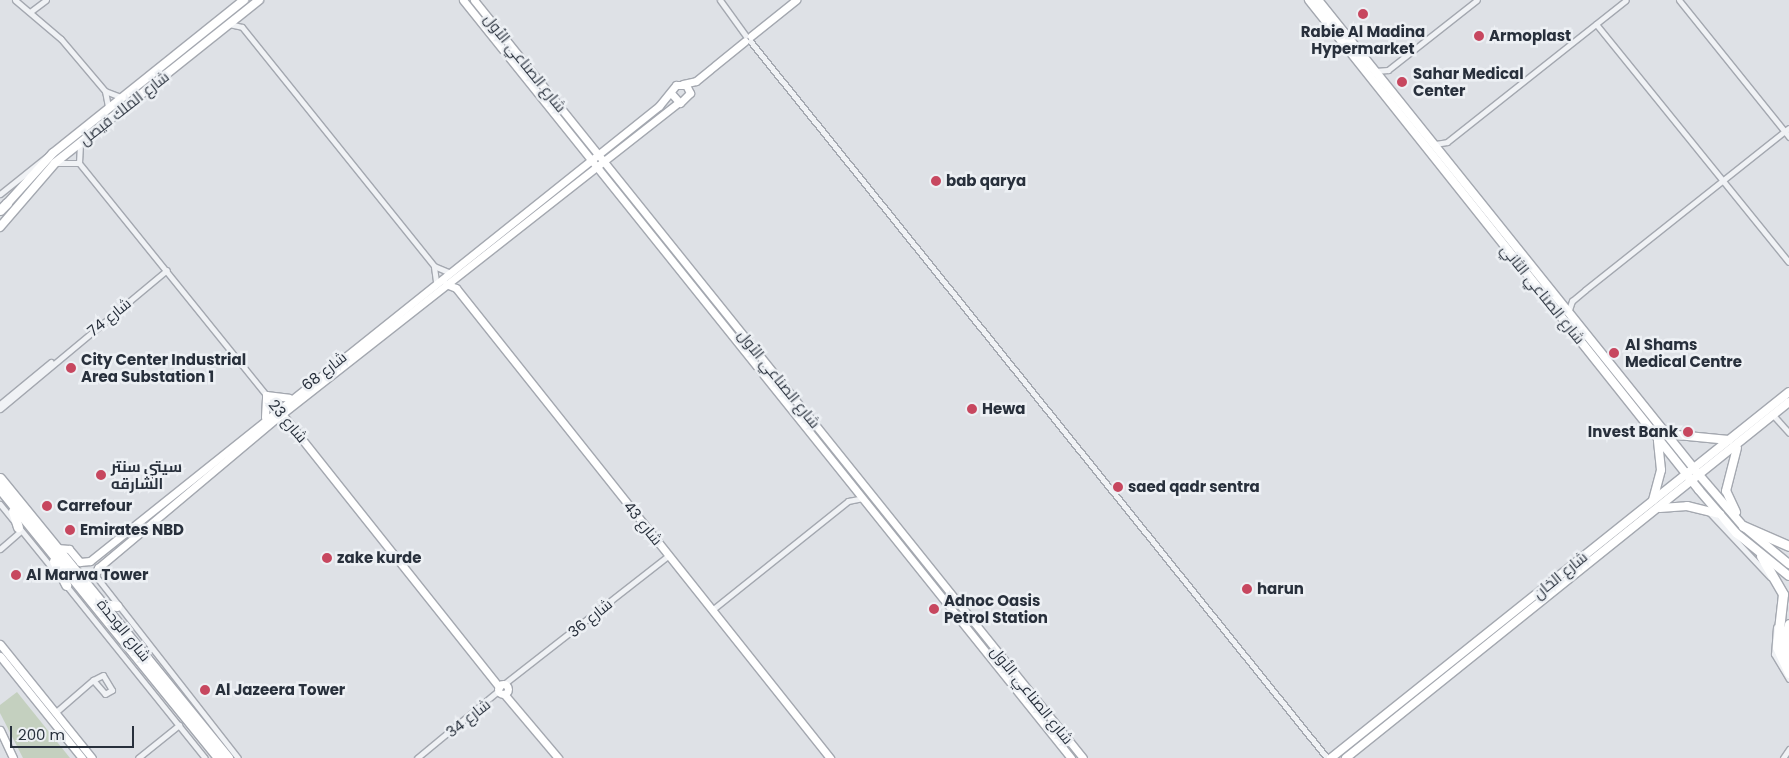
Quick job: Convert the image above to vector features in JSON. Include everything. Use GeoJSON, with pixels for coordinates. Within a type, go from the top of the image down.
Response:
{"type":"FeatureCollection","features":[{"type":"Feature","properties":{"kind":"highway"},"geometry":{"type":"LineString","coordinates":[[0,211],[7,203]]}},
{"type":"Feature","properties":{"kind":"highway","name":"شارع الوحدة"},"geometry":{"type":"LineString","coordinates":[[0,478],[52,547],[219,758]]}},
{"type":"Feature","properties":{"kind":"highway","name":"شارع الوحدة"},"geometry":{"type":"LineString","coordinates":[[0,489],[3,501],[52,547],[102,604],[228,758]]}},
{"type":"Feature","properties":{"kind":"highway"},"geometry":{"type":"LineString","coordinates":[[3,501],[20,529]]}},
{"type":"Feature","properties":{"kind":"highway"},"geometry":{"type":"LineString","coordinates":[[1740,523],[1789,546]]}},
{"type":"Feature","properties":{"kind":"highway"},"geometry":{"type":"LineString","coordinates":[[52,547],[66,585]]}},
{"type":"Feature","properties":{"kind":"highway"},"geometry":{"type":"LineString","coordinates":[[1761,556],[1783,594],[1777,647],[1789,673]]}},
{"type":"Feature","properties":{"kind":"highway"},"geometry":{"type":"LineString","coordinates":[[102,604],[117,606]]}},
{"type":"Feature","properties":{"kind":"highway"},"geometry":{"type":"LineString","coordinates":[[1789,624],[1784,642],[1789,663]]}},
{"type":"Feature","properties":{"kind":"highway"},"geometry":{"type":"LineString","coordinates":[[146,658],[149,646]]}},
{"type":"Feature","properties":{"kind":"main road","name":"شارع الملك فيصل"},"geometry":{"type":"LineString","coordinates":[[7,203],[53,153],[108,106],[244,0]]}},
{"type":"Feature","properties":{"kind":"main road","name":"شارع الملك فيصل"},"geometry":{"type":"LineString","coordinates":[[0,227],[55,163],[259,0]]}},
{"type":"Feature","properties":{"kind":"main road","name":"شارع الصناعي الثاني"},"geometry":{"type":"LineString","coordinates":[[1309,0],[1656,434],[1685,464],[1694,469],[1740,523],[1789,564]]}},
{"type":"Feature","properties":{"kind":"main road","name":"شارع الصناعي الثاني"},"geometry":{"type":"LineString","coordinates":[[1318,0],[1435,144],[1559,302],[1667,433],[1685,464],[1687,474],[1695,484],[1761,556],[1789,576]]}},
{"type":"Feature","properties":{"kind":"main road"},"geometry":{"type":"LineString","coordinates":[[205,43],[203,39],[216,27],[214,24]]}},
{"type":"Feature","properties":{"kind":"main road","name":"شارع الخان"},"geometry":{"type":"LineString","coordinates":[[1331,758],[1789,392]]}},
{"type":"Feature","properties":{"kind":"main road","name":"شارع الخان"},"geometry":{"type":"LineString","coordinates":[[1346,758],[1656,509],[1702,479],[1742,441],[1789,402]]}},
{"type":"Feature","properties":{"kind":"main road"},"geometry":{"type":"LineString","coordinates":[[1667,433],[1714,442],[1731,439]]}},
{"type":"Feature","properties":{"kind":"main road"},"geometry":{"type":"LineString","coordinates":[[1653,500],[1662,458],[1656,434]]}},
{"type":"Feature","properties":{"kind":"main road"},"geometry":{"type":"LineString","coordinates":[[1740,523],[1726,491],[1730,460],[1742,441]]}},
{"type":"Feature","properties":{"kind":"main road"},"geometry":{"type":"LineString","coordinates":[[1656,509],[1678,506],[1721,514]]}},
{"type":"Feature","properties":{"kind":"street"},"geometry":{"type":"LineString","coordinates":[[15,0],[61,39],[105,91],[108,106]]}},
{"type":"Feature","properties":{"kind":"street"},"geometry":{"type":"LineString","coordinates":[[30,12],[46,0]]}},
{"type":"Feature","properties":{"kind":"street"},"geometry":{"type":"LineString","coordinates":[[233,0],[234,9]]}},
{"type":"Feature","properties":{"kind":"street","name":"شارع الصناعي الأول"},"geometry":{"type":"LineString","coordinates":[[463,0],[580,146],[599,163],[854,487],[1071,758]]}},
{"type":"Feature","properties":{"kind":"street","name":"شارع الصناعي الأول"},"geometry":{"type":"LineString","coordinates":[[474,0],[590,146],[593,156]]}},
{"type":"Feature","properties":{"kind":"street"},"geometry":{"type":"LineString","coordinates":[[720,0],[748,38],[1327,758]]}},
{"type":"Feature","properties":{"kind":"street"},"geometry":{"type":"LineString","coordinates":[[696,80],[690,93],[682,84],[696,80],[796,0]]}},
{"type":"Feature","properties":{"kind":"street"},"geometry":{"type":"LineString","coordinates":[[1384,82],[1388,70],[1477,0]]}},
{"type":"Feature","properties":{"kind":"street"},"geometry":{"type":"LineString","coordinates":[[1435,144],[1447,142],[1626,0]]}},
{"type":"Feature","properties":{"kind":"street"},"geometry":{"type":"LineString","coordinates":[[1679,0],[1787,130],[1789,136]]}},
{"type":"Feature","properties":{"kind":"street"},"geometry":{"type":"LineString","coordinates":[[242,27],[244,12]]}},
{"type":"Feature","properties":{"kind":"street"},"geometry":{"type":"LineString","coordinates":[[229,24],[242,27],[434,266],[452,274],[456,288]]}},
{"type":"Feature","properties":{"kind":"street"},"geometry":{"type":"LineString","coordinates":[[1596,24],[1789,262]]}},
{"type":"Feature","properties":{"kind":"street"},"geometry":{"type":"LineString","coordinates":[[1375,71],[1388,70]]}},
{"type":"Feature","properties":{"kind":"street","name":"شارع 68"},"geometry":{"type":"LineString","coordinates":[[95,576],[122,548],[279,411],[446,284],[452,274],[579,167],[671,93],[673,87],[682,84]]}},
{"type":"Feature","properties":{"kind":"street"},"geometry":{"type":"LineString","coordinates":[[105,91],[121,97]]}},
{"type":"Feature","properties":{"kind":"street"},"geometry":{"type":"LineString","coordinates":[[671,93],[679,102]]}},
{"type":"Feature","properties":{"kind":"street","name":"شارع 68"},"geometry":{"type":"LineString","coordinates":[[293,400],[436,282],[452,274],[690,93]]}},
{"type":"Feature","properties":{"kind":"street"},"geometry":{"type":"LineString","coordinates":[[1568,313],[1572,301],[1787,130]]}},
{"type":"Feature","properties":{"kind":"street"},"geometry":{"type":"LineString","coordinates":[[55,163],[79,163],[81,142]]}},
{"type":"Feature","properties":{"kind":"street"},"geometry":{"type":"LineString","coordinates":[[1444,156],[1447,142]]}},
{"type":"Feature","properties":{"kind":"street"},"geometry":{"type":"LineString","coordinates":[[590,146],[607,145]]}},
{"type":"Feature","properties":{"kind":"street"},"geometry":{"type":"LineString","coordinates":[[579,167],[580,146]]}},
{"type":"Feature","properties":{"kind":"street"},"geometry":{"type":"LineString","coordinates":[[584,175],[607,173],[614,151]]}},
{"type":"Feature","properties":{"kind":"street"},"geometry":{"type":"LineString","coordinates":[[0,194],[53,153]]}},
{"type":"Feature","properties":{"kind":"street","name":"شارع 23"},"geometry":{"type":"LineString","coordinates":[[79,163],[558,758]]}},
{"type":"Feature","properties":{"kind":"street","name":"شارع الصناعي الأول"},"geometry":{"type":"LineString","coordinates":[[607,173],[1083,758]]}},
{"type":"Feature","properties":{"kind":"street"},"geometry":{"type":"LineString","coordinates":[[159,277],[162,265]]}},
{"type":"Feature","properties":{"kind":"street"},"geometry":{"type":"LineString","coordinates":[[434,266],[436,282]]}},
{"type":"Feature","properties":{"kind":"street"},"geometry":{"type":"LineString","coordinates":[[159,277],[169,273]]}},
{"type":"Feature","properties":{"kind":"street","name":"شارع 74"},"geometry":{"type":"LineString","coordinates":[[0,404],[159,277]]}},
{"type":"Feature","properties":{"kind":"street","name":"شارع 43"},"geometry":{"type":"LineString","coordinates":[[446,284],[456,288],[830,758]]}},
{"type":"Feature","properties":{"kind":"street"},"geometry":{"type":"LineString","coordinates":[[1559,302],[1572,301]]}},
{"type":"Feature","properties":{"kind":"street","name":"شارع 74"},"geometry":{"type":"LineString","coordinates":[[0,409],[62,355]]}},
{"type":"Feature","properties":{"kind":"street"},"geometry":{"type":"LineString","coordinates":[[266,395],[293,400],[290,424],[266,422],[266,395]]}},
{"type":"Feature","properties":{"kind":"street"},"geometry":{"type":"LineString","coordinates":[[1773,415],[1789,433]]}},
{"type":"Feature","properties":{"kind":"street","name":"شارع 68"},"geometry":{"type":"LineString","coordinates":[[52,547],[68,549],[85,563],[266,422]]}},
{"type":"Feature","properties":{"kind":"street"},"geometry":{"type":"LineString","coordinates":[[163,513],[212,463]]}},
{"type":"Feature","properties":{"kind":"street"},"geometry":{"type":"LineString","coordinates":[[848,501],[854,487]]}},
{"type":"Feature","properties":{"kind":"street"},"geometry":{"type":"LineString","coordinates":[[712,610],[848,501],[863,498]]}},
{"type":"Feature","properties":{"kind":"street"},"geometry":{"type":"LineString","coordinates":[[1707,510],[1777,588],[1780,611],[1773,646],[1776,662],[1789,679]]}},
{"type":"Feature","properties":{"kind":"street"},"geometry":{"type":"LineString","coordinates":[[0,548],[20,529],[205,758]]}},
{"type":"Feature","properties":{"kind":"street"},"geometry":{"type":"LineString","coordinates":[[118,539],[113,549],[122,548]]}},
{"type":"Feature","properties":{"kind":"street","name":"شارع 36"},"geometry":{"type":"LineString","coordinates":[[503,689],[669,555]]}},
{"type":"Feature","properties":{"kind":"street"},"geometry":{"type":"LineString","coordinates":[[95,576],[238,758]]}},
{"type":"Feature","properties":{"kind":"street"},"geometry":{"type":"LineString","coordinates":[[0,644],[92,758]]}},
{"type":"Feature","properties":{"kind":"street"},"geometry":{"type":"LineString","coordinates":[[0,656],[82,758]]}},
{"type":"Feature","properties":{"kind":"street"},"geometry":{"type":"LineString","coordinates":[[56,712],[93,680]]}},
{"type":"Feature","properties":{"kind":"street","name":"شارع 34"},"geometry":{"type":"LineString","coordinates":[[417,758],[503,689]]}},
{"type":"Feature","properties":{"kind":"street"},"geometry":{"type":"LineString","coordinates":[[138,758],[179,725]]}},
{"type":"Feature","properties":{"kind":"street"},"geometry":{"type":"LineString","coordinates":[[0,730],[14,758]]}},
{"type":"Feature","properties":{"kind":"street"},"geometry":{"type":"LineString","coordinates":[[1783,758],[1789,749]]}},
{"type":"Feature","properties":{"kind":"green space"},"geometry":{"type":"Polygon","coordinates":[[[17,692],[70,758],[23,758],[0,713],[0,705],[17,692]]]}},
{"type":"Feature","properties":{"kind":"place","name":"Rabie Al Madina Hypermarket"},"geometry":{"type":"Point","coordinates":[1363,14]}},
{"type":"Feature","properties":{"kind":"place","name":"Armoplast"},"geometry":{"type":"Point","coordinates":[1479,36]}},
{"type":"Feature","properties":{"kind":"place","name":"Sahar Medical Center"},"geometry":{"type":"Point","coordinates":[1402,82]}},
{"type":"Feature","properties":{"kind":"place","name":"bab qarya"},"geometry":{"type":"Point","coordinates":[936,181]}},
{"type":"Feature","properties":{"kind":"place","name":"Al Shams Medical Centre"},"geometry":{"type":"Point","coordinates":[1614,353]}},
{"type":"Feature","properties":{"kind":"place","name":"City Center Industrial Area Substation 1"},"geometry":{"type":"Point","coordinates":[71,368]}},
{"type":"Feature","properties":{"kind":"place","name":"Hewa"},"geometry":{"type":"Point","coordinates":[972,409]}},
{"type":"Feature","properties":{"kind":"place","name":"Invest Bank"},"geometry":{"type":"Point","coordinates":[1688,432]}},
{"type":"Feature","properties":{"kind":"place","name":"سيتي سنتر الشارقه"},"geometry":{"type":"Point","coordinates":[101,475]}},
{"type":"Feature","properties":{"kind":"place","name":"saed qadr sentra"},"geometry":{"type":"Point","coordinates":[1118,487]}},
{"type":"Feature","properties":{"kind":"place","name":"Carrefour"},"geometry":{"type":"Point","coordinates":[47,506]}},
{"type":"Feature","properties":{"kind":"place","name":"Emirates NBD"},"geometry":{"type":"Point","coordinates":[70,530]}},
{"type":"Feature","properties":{"kind":"place","name":"zake kurde"},"geometry":{"type":"Point","coordinates":[327,558]}},
{"type":"Feature","properties":{"kind":"place","name":"Al Marwa Tower"},"geometry":{"type":"Point","coordinates":[16,575]}},
{"type":"Feature","properties":{"kind":"place","name":"harun"},"geometry":{"type":"Point","coordinates":[1247,589]}},
{"type":"Feature","properties":{"kind":"place","name":"Adnoc Oasis Petrol Station"},"geometry":{"type":"Point","coordinates":[934,609]}},
{"type":"Feature","properties":{"kind":"place","name":"Al Jazeera Tower"},"geometry":{"type":"Point","coordinates":[205,690]}}]}
